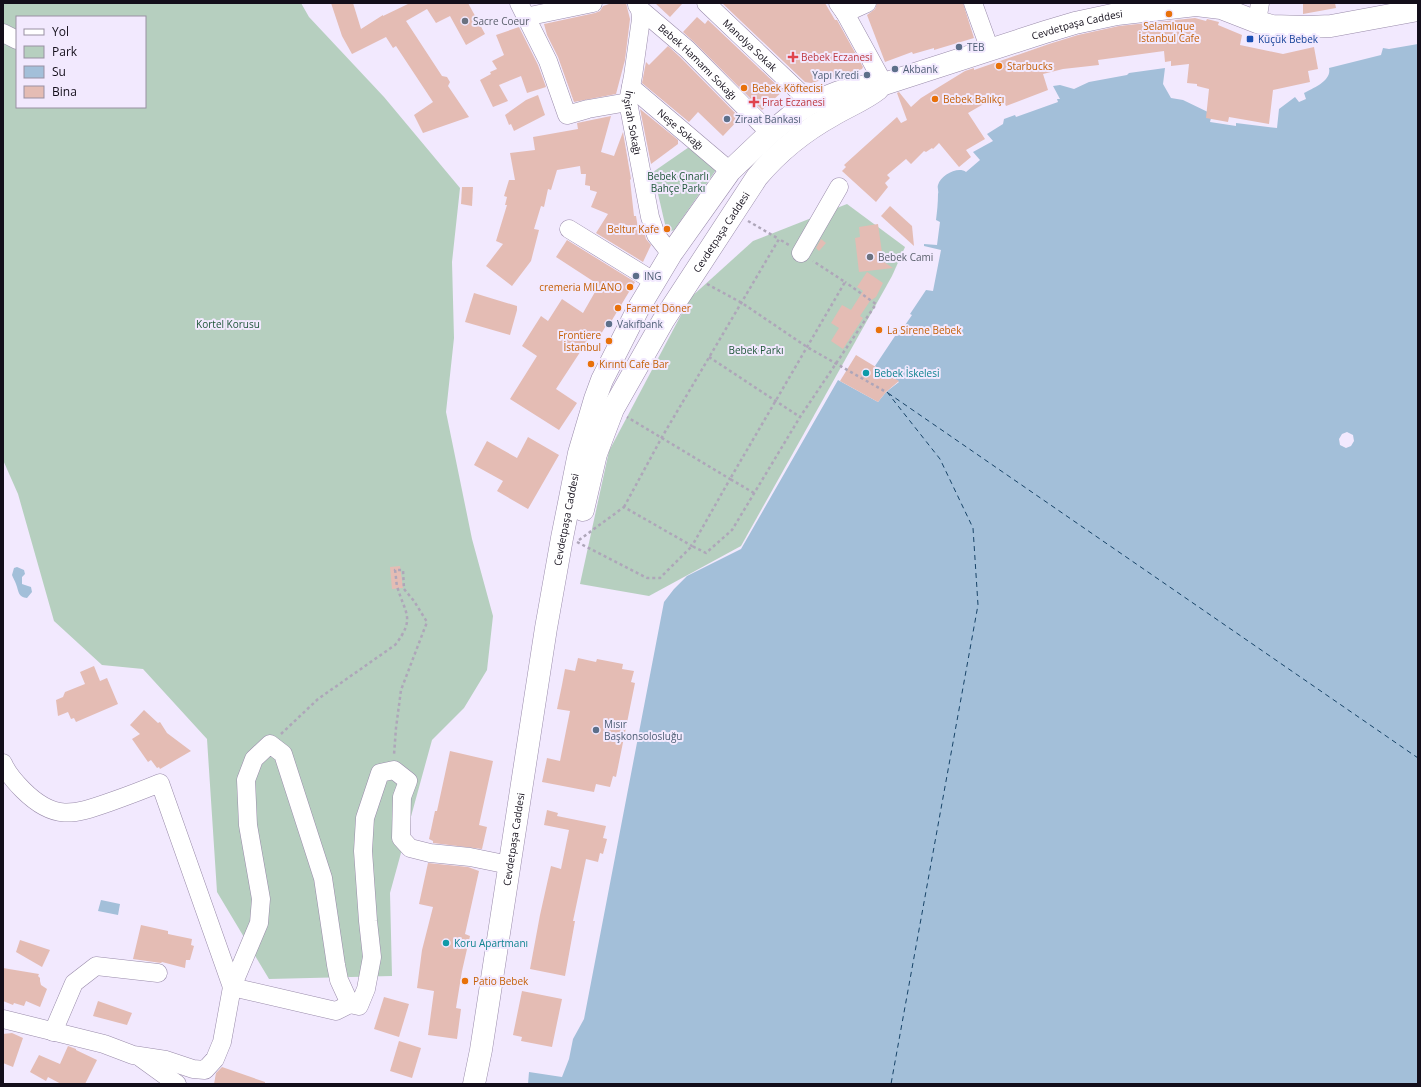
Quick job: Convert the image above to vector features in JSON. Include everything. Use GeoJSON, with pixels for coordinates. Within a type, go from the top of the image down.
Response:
{"type":"FeatureCollection","features":[{"type":"Feature","properties":{"kind":"main road","name":"Cevdetpaşa Caddesi"},"geometry":{"type":"LineString","coordinates":[[474,1084],[481,1050],[546,628],[579,453],[602,380],[638,309],[672,254],[727,175],[770,133],[792,115],[811,103],[847,90],[884,84],[1014,41],[1074,23],[1117,14],[1196,6],[1222,5],[1258,12],[1284,27],[1331,26],[1418,10]]}},
{"type":"Feature","properties":{"kind":"main road","name":"Cevdetpaşa Caddesi"},"geometry":{"type":"LineString","coordinates":[[488,1084],[497,1039],[522,863],[576,542],[587,486],[596,454],[613,409],[663,321],[757,177],[783,150],[810,129],[868,96],[884,84]]}},
{"type":"Feature","properties":{"kind":"main road"},"geometry":{"type":"LineString","coordinates":[[770,133],[783,150]]}},
{"type":"Feature","properties":{"kind":"main road"},"geometry":{"type":"LineString","coordinates":[[727,175],[742,186],[739,204]]}},
{"type":"Feature","properties":{"kind":"main road"},"geometry":{"type":"LineString","coordinates":[[672,254],[679,261],[689,267],[694,273]]}},
{"type":"Feature","properties":{"kind":"main road"},"geometry":{"type":"LineString","coordinates":[[638,309],[647,318],[654,321],[663,321]]}},
{"type":"Feature","properties":{"kind":"street"},"geometry":{"type":"LineString","coordinates":[[594,3],[522,10],[548,61],[567,115],[629,94]]}},
{"type":"Feature","properties":{"kind":"street","name":"Manolya Sokak"},"geometry":{"type":"LineString","coordinates":[[706,3],[811,103]]}},
{"type":"Feature","properties":{"kind":"street"},"geometry":{"type":"LineString","coordinates":[[867,3],[841,8],[884,84]]}},
{"type":"Feature","properties":{"kind":"street"},"geometry":{"type":"LineString","coordinates":[[973,3],[990,50]]}},
{"type":"Feature","properties":{"kind":"street","name":"İnşirah Sokağı"},"geometry":{"type":"LineString","coordinates":[[638,6],[641,20],[629,94],[650,217],[656,235],[672,254]]}},
{"type":"Feature","properties":{"kind":"street","name":"Bebek Hamamı Sokağı"},"geometry":{"type":"LineString","coordinates":[[638,6],[686,50],[770,133]]}},
{"type":"Feature","properties":{"kind":"street"},"geometry":{"type":"LineString","coordinates":[[3,33],[16,40]]}},
{"type":"Feature","properties":{"kind":"street","name":"Neşe Sokağı"},"geometry":{"type":"LineString","coordinates":[[629,94],[727,175]]}},
{"type":"Feature","properties":{"kind":"street"},"geometry":{"type":"LineString","coordinates":[[801,253],[839,187]]}},
{"type":"Feature","properties":{"kind":"street"},"geometry":{"type":"LineString","coordinates":[[569,229],[655,282]]}},
{"type":"Feature","properties":{"kind":"street"},"geometry":{"type":"LineString","coordinates":[[133,1055],[166,1060],[192,1069],[205,1070],[215,1059],[222,1042],[232,986],[259,923],[261,899],[248,825],[246,780],[254,759],[270,744],[283,754],[323,878],[339,980],[350,1004]]}},
{"type":"Feature","properties":{"kind":"street"},"geometry":{"type":"LineString","coordinates":[[3,763],[19,786],[33,800],[53,811],[66,813],[82,812],[160,783],[232,986]]}},
{"type":"Feature","properties":{"kind":"street"},"geometry":{"type":"LineString","coordinates":[[232,986],[336,1011],[350,1004],[359,1006],[366,989],[372,957],[363,851],[365,818],[387,772],[408,781],[402,797],[401,838],[410,848],[509,865]]}},
{"type":"Feature","properties":{"kind":"street"},"geometry":{"type":"LineString","coordinates":[[53,1032],[74,983],[96,966],[158,973]]}},
{"type":"Feature","properties":{"kind":"street"},"geometry":{"type":"LineString","coordinates":[[3,1019],[104,1044],[144,1059],[177,1084]]}},
{"type":"Feature","properties":{"kind":"path"},"geometry":{"type":"LineString","coordinates":[[624,507],[706,553],[732,530],[800,416],[876,304],[779,239],[739,204]]}},
{"type":"Feature","properties":{"kind":"path"},"geometry":{"type":"LineString","coordinates":[[779,239],[662,437],[624,507],[576,542],[647,578],[660,578],[692,546],[845,282]]}},
{"type":"Feature","properties":{"kind":"path"},"geometry":{"type":"LineString","coordinates":[[694,273],[807,347],[836,362],[886,392]]}},
{"type":"Feature","properties":{"kind":"path"},"geometry":{"type":"LineString","coordinates":[[709,357],[800,416]]}},
{"type":"Feature","properties":{"kind":"path"},"geometry":{"type":"LineString","coordinates":[[613,409],[662,437],[754,494]]}},
{"type":"Feature","properties":{"kind":"path"},"geometry":{"type":"LineString","coordinates":[[270,744],[318,700],[395,645],[399,640],[407,623],[407,612],[396,584],[395,570],[403,570],[404,589],[414,601],[427,622],[401,690],[396,728],[387,772]]}},
{"type":"Feature","properties":{"kind":"green space","name":"Kortel Korusu"},"geometry":{"type":"Polygon","coordinates":[[[3,3],[301,3],[309,17],[384,97],[460,188],[452,262],[454,338],[446,412],[472,539],[493,616],[487,670],[464,708],[432,740],[390,893],[392,976],[269,979],[217,892],[207,739],[143,669],[102,665],[54,621],[18,494],[3,460],[3,3]]]}},
{"type":"Feature","properties":{"kind":"green space","name":"Bebek Çınarlı Bahçe Parkı"},"geometry":{"type":"Polygon","coordinates":[[[692,145],[718,167],[674,230],[667,233],[653,172],[692,145]]]}},
{"type":"Feature","properties":{"kind":"green space","name":"Bebek Parkı"},"geometry":{"type":"Polygon","coordinates":[[[847,204],[905,247],[892,276],[741,546],[649,596],[580,584],[609,451],[690,298],[753,241],[847,204]]]}},
{"type":"Feature","properties":{"kind":"water"},"geometry":{"type":"Polygon","coordinates":[[[1418,44],[1418,1084],[528,1084],[529,1072],[562,1077],[569,1059],[573,1039],[584,1019],[664,602],[687,576],[741,549],[838,380],[878,402],[886,392],[899,382],[875,366],[899,330],[901,331],[912,315],[910,314],[926,290],[933,291],[941,250],[924,246],[924,244],[937,245],[940,222],[936,220],[938,186],[940,181],[950,172],[963,170],[966,172],[980,160],[973,152],[993,141],[987,134],[1003,124],[1004,119],[1015,115],[1016,117],[1058,102],[1057,99],[1060,99],[1053,86],[1060,85],[1074,89],[1089,82],[1127,75],[1129,73],[1165,68],[1163,84],[1171,98],[1183,100],[1212,114],[1210,122],[1236,126],[1236,123],[1277,128],[1279,109],[1295,97],[1299,102],[1306,99],[1304,93],[1321,84],[1328,77],[1329,68],[1381,55],[1383,48],[1389,49],[1418,44]],[[1347,432],[1342,434],[1339,439],[1340,445],[1346,448],[1351,446],[1354,441],[1353,435],[1347,432]]]}},
{"type":"Feature","properties":{"kind":"water"},"geometry":{"type":"Polygon","coordinates":[[[17,567],[24,570],[25,574],[22,577],[22,584],[31,587],[32,592],[27,598],[22,597],[19,594],[12,575],[14,568],[17,567]]]}},
{"type":"Feature","properties":{"kind":"water"},"geometry":{"type":"Polygon","coordinates":[[[101,900],[120,904],[118,915],[98,911],[101,900]]]}},
{"type":"Feature","properties":{"kind":"building"},"geometry":{"type":"Polygon","coordinates":[[[331,3],[353,3],[361,29],[383,15],[410,3],[468,3],[485,34],[466,45],[450,16],[436,23],[427,9],[406,21],[442,76],[447,77],[450,82],[448,86],[469,117],[423,133],[414,115],[433,102],[396,46],[393,48],[386,37],[352,54],[342,36],[331,3]]]}},
{"type":"Feature","properties":{"kind":"building"},"geometry":{"type":"Polygon","coordinates":[[[612,3],[626,3],[630,19],[625,60],[616,94],[574,102],[558,57],[547,35],[544,24],[595,13],[600,11],[603,6],[612,3]]]}},
{"type":"Feature","properties":{"kind":"building"},"geometry":{"type":"Polygon","coordinates":[[[655,3],[683,3],[670,17],[655,3]]]}},
{"type":"Feature","properties":{"kind":"building"},"geometry":{"type":"Polygon","coordinates":[[[722,3],[825,3],[835,20],[837,20],[863,67],[857,71],[811,83],[805,82],[722,3]]]}},
{"type":"Feature","properties":{"kind":"building"},"geometry":{"type":"Polygon","coordinates":[[[877,3],[963,3],[974,38],[934,50],[934,48],[913,54],[912,52],[885,62],[867,15],[875,9],[877,3]]]}},
{"type":"Feature","properties":{"kind":"building"},"geometry":{"type":"Polygon","coordinates":[[[1303,3],[1335,3],[1336,8],[1303,14],[1303,3]]]}},
{"type":"Feature","properties":{"kind":"building"},"geometry":{"type":"Polygon","coordinates":[[[697,17],[705,24],[708,20],[783,91],[762,110],[683,32],[697,17]]]}},
{"type":"Feature","properties":{"kind":"building"},"geometry":{"type":"Polygon","coordinates":[[[1195,18],[1219,22],[1218,25],[1242,35],[1240,45],[1283,54],[1314,47],[1318,69],[1308,71],[1310,82],[1273,90],[1269,124],[1229,117],[1228,122],[1206,118],[1209,89],[1197,86],[1197,84],[1187,83],[1189,64],[1171,66],[1171,61],[1165,62],[1164,51],[1098,60],[1099,65],[1063,69],[1043,74],[1048,90],[1006,106],[1001,94],[968,113],[985,139],[966,150],[971,157],[959,167],[939,143],[933,149],[932,148],[926,152],[924,151],[911,164],[906,159],[887,175],[890,178],[885,183],[888,187],[876,202],[842,171],[846,167],[844,165],[897,117],[901,123],[907,120],[897,93],[899,92],[911,107],[921,98],[965,71],[974,68],[974,70],[1049,44],[1078,35],[1119,26],[1195,18]]]}},
{"type":"Feature","properties":{"kind":"building"},"geometry":{"type":"Polygon","coordinates":[[[519,27],[538,65],[546,87],[527,93],[521,76],[499,85],[508,101],[493,107],[480,80],[491,74],[490,72],[497,69],[492,61],[504,55],[496,35],[519,27]]]}},
{"type":"Feature","properties":{"kind":"building"},"geometry":{"type":"Polygon","coordinates":[[[668,46],[740,118],[723,136],[698,112],[689,122],[642,83],[646,62],[649,65],[668,46]]]}},
{"type":"Feature","properties":{"kind":"building"},"geometry":{"type":"Polygon","coordinates":[[[538,95],[545,115],[514,131],[511,124],[509,125],[505,115],[526,100],[538,95]]]}},
{"type":"Feature","properties":{"kind":"building"},"geometry":{"type":"Polygon","coordinates":[[[640,109],[678,140],[678,144],[651,164],[640,109]]]}},
{"type":"Feature","properties":{"kind":"building"},"geometry":{"type":"Polygon","coordinates":[[[611,116],[601,152],[614,156],[623,132],[631,179],[634,216],[636,216],[638,228],[644,231],[646,239],[651,245],[643,262],[596,233],[608,214],[591,207],[597,192],[590,190],[590,186],[585,185],[586,174],[581,174],[580,166],[557,170],[551,190],[548,189],[544,207],[541,206],[534,229],[539,230],[531,261],[512,286],[486,266],[503,244],[496,241],[507,205],[505,205],[507,197],[504,196],[509,180],[515,180],[510,153],[535,150],[533,137],[578,129],[577,123],[611,116]]]}},
{"type":"Feature","properties":{"kind":"building"},"geometry":{"type":"Polygon","coordinates":[[[462,187],[473,187],[472,206],[461,204],[462,187]]]}},
{"type":"Feature","properties":{"kind":"building"},"geometry":{"type":"Polygon","coordinates":[[[890,206],[912,226],[914,246],[881,216],[890,206]]]}},
{"type":"Feature","properties":{"kind":"building","name":"Bebek Cami"},"geometry":{"type":"Polygon","coordinates":[[[878,224],[883,260],[881,260],[893,268],[859,272],[855,238],[860,237],[859,227],[878,224]]]}},
{"type":"Feature","properties":{"kind":"building"},"geometry":{"type":"Polygon","coordinates":[[[821,239],[826,243],[819,251],[816,248],[821,239]]]}},
{"type":"Feature","properties":{"kind":"building"},"geometry":{"type":"Polygon","coordinates":[[[567,240],[635,282],[609,325],[607,324],[598,339],[588,340],[556,389],[577,403],[559,430],[510,399],[537,356],[522,346],[541,316],[548,321],[562,299],[583,313],[599,285],[556,257],[567,240]]]}},
{"type":"Feature","properties":{"kind":"building"},"geometry":{"type":"Polygon","coordinates":[[[867,272],[883,283],[876,297],[870,301],[860,316],[863,318],[843,349],[831,341],[839,328],[831,323],[842,305],[851,310],[863,291],[857,287],[867,272]]]}},
{"type":"Feature","properties":{"kind":"building"},"geometry":{"type":"Polygon","coordinates":[[[474,293],[517,306],[510,335],[465,322],[474,293]]]}},
{"type":"Feature","properties":{"kind":"building","name":"Bebek İskelesi"},"geometry":{"type":"Polygon","coordinates":[[[856,355],[899,381],[886,392],[878,402],[840,381],[856,355]]]}},
{"type":"Feature","properties":{"kind":"building"},"geometry":{"type":"Polygon","coordinates":[[[528,437],[559,455],[528,509],[497,491],[503,481],[474,465],[487,441],[517,458],[528,437]]]}},
{"type":"Feature","properties":{"kind":"building"},"geometry":{"type":"Polygon","coordinates":[[[400,566],[403,588],[392,589],[390,567],[400,566]]]}},
{"type":"Feature","properties":{"kind":"building","name":"Mısır Başkonsolosluğu"},"geometry":{"type":"Polygon","coordinates":[[[578,658],[596,662],[597,659],[623,664],[622,669],[634,671],[631,682],[635,683],[616,777],[613,776],[610,787],[596,784],[594,792],[542,782],[547,758],[560,761],[570,711],[557,709],[565,669],[575,671],[578,658]]]}},
{"type":"Feature","properties":{"kind":"building"},"geometry":{"type":"Polygon","coordinates":[[[94,666],[100,681],[107,678],[118,704],[76,722],[74,718],[71,719],[68,712],[58,716],[56,700],[63,697],[65,692],[85,684],[80,672],[94,666]]]}},
{"type":"Feature","properties":{"kind":"building"},"geometry":{"type":"Polygon","coordinates":[[[144,710],[158,723],[160,722],[167,733],[191,751],[160,769],[159,767],[157,768],[151,760],[148,762],[132,739],[140,734],[130,725],[144,710]]]}},
{"type":"Feature","properties":{"kind":"building"},"geometry":{"type":"Polygon","coordinates":[[[450,751],[493,761],[479,825],[487,827],[482,849],[433,843],[433,841],[429,839],[435,811],[437,811],[450,751]]]}},
{"type":"Feature","properties":{"kind":"building"},"geometry":{"type":"Polygon","coordinates":[[[547,810],[558,813],[557,816],[606,826],[603,838],[607,839],[603,854],[600,853],[598,862],[586,859],[573,921],[575,921],[565,976],[530,969],[551,866],[561,869],[569,830],[544,825],[547,810]]]}},
{"type":"Feature","properties":{"kind":"building"},"geometry":{"type":"Polygon","coordinates":[[[428,863],[468,867],[479,871],[465,934],[470,936],[456,1008],[461,1009],[457,1039],[428,1035],[434,991],[417,988],[422,950],[433,907],[419,904],[428,863]]]}},
{"type":"Feature","properties":{"kind":"building"},"geometry":{"type":"Polygon","coordinates":[[[141,925],[168,931],[168,934],[192,939],[191,945],[194,946],[190,960],[186,960],[185,968],[162,962],[133,959],[141,925]]]}},
{"type":"Feature","properties":{"kind":"building"},"geometry":{"type":"Polygon","coordinates":[[[20,940],[50,950],[42,967],[16,952],[20,940]]]}},
{"type":"Feature","properties":{"kind":"building"},"geometry":{"type":"Polygon","coordinates":[[[3,968],[39,974],[38,976],[40,978],[41,985],[47,989],[40,1007],[26,1001],[24,1006],[14,1003],[13,1005],[3,1001],[3,968]]]}},
{"type":"Feature","properties":{"kind":"building"},"geometry":{"type":"Polygon","coordinates":[[[522,991],[562,999],[552,1047],[521,1041],[522,1037],[513,1035],[522,991]]]}},
{"type":"Feature","properties":{"kind":"building"},"geometry":{"type":"Polygon","coordinates":[[[384,997],[409,1004],[399,1037],[374,1029],[384,997]]]}},
{"type":"Feature","properties":{"kind":"building"},"geometry":{"type":"Polygon","coordinates":[[[98,1001],[132,1013],[127,1025],[93,1016],[98,1001]]]}},
{"type":"Feature","properties":{"kind":"building"},"geometry":{"type":"Polygon","coordinates":[[[12,1033],[23,1038],[13,1067],[3,1063],[3,1034],[12,1033]]]}},
{"type":"Feature","properties":{"kind":"building"},"geometry":{"type":"Polygon","coordinates":[[[399,1041],[421,1048],[412,1078],[390,1071],[399,1041]]]}},
{"type":"Feature","properties":{"kind":"building"},"geometry":{"type":"Polygon","coordinates":[[[68,1046],[97,1060],[85,1084],[61,1084],[48,1077],[46,1081],[30,1072],[39,1055],[60,1064],[68,1046]]]}},
{"type":"Feature","properties":{"kind":"building"},"geometry":{"type":"Polygon","coordinates":[[[222,1067],[265,1082],[265,1084],[214,1084],[216,1073],[222,1067]]]}},
{"type":"Feature","properties":{"kind":"ferry route"},"geometry":{"type":"LineString","coordinates":[[887,392],[940,459],[973,528],[978,605],[891,1084]]}},
{"type":"Feature","properties":{"kind":"ferry route"},"geometry":{"type":"LineString","coordinates":[[888,393],[1418,758]]}},
{"type":"Feature","properties":{"kind":"place","name":"Selamlıque İstanbul Cafe"},"geometry":{"type":"Point","coordinates":[1169,14]}},
{"type":"Feature","properties":{"kind":"place","name":"Sacre Coeur"},"geometry":{"type":"Point","coordinates":[465,21]}},
{"type":"Feature","properties":{"kind":"place","name":"Küçük Bebek"},"geometry":{"type":"Point","coordinates":[1250,39]}},
{"type":"Feature","properties":{"kind":"place","name":"TEB"},"geometry":{"type":"Point","coordinates":[959,47]}},
{"type":"Feature","properties":{"kind":"place","name":"Bebek Eczanesi"},"geometry":{"type":"Point","coordinates":[793,57]}},
{"type":"Feature","properties":{"kind":"place","name":"Starbucks"},"geometry":{"type":"Point","coordinates":[999,66]}},
{"type":"Feature","properties":{"kind":"place","name":"Akbank"},"geometry":{"type":"Point","coordinates":[895,69]}},
{"type":"Feature","properties":{"kind":"place","name":"Yapı Kredi"},"geometry":{"type":"Point","coordinates":[867,75]}},
{"type":"Feature","properties":{"kind":"place","name":"Bebek Köftecisi"},"geometry":{"type":"Point","coordinates":[744,88]}},
{"type":"Feature","properties":{"kind":"place","name":"Bebek Balıkçı"},"geometry":{"type":"Point","coordinates":[935,99]}},
{"type":"Feature","properties":{"kind":"place","name":"Fırat Eczanesi"},"geometry":{"type":"Point","coordinates":[754,102]}},
{"type":"Feature","properties":{"kind":"place","name":"Ziraat Bankası"},"geometry":{"type":"Point","coordinates":[727,119]}},
{"type":"Feature","properties":{"kind":"place","name":"Beltur Kafe"},"geometry":{"type":"Point","coordinates":[667,229]}},
{"type":"Feature","properties":{"kind":"place","name":"Bebek Cami"},"geometry":{"type":"Point","coordinates":[870,257]}},
{"type":"Feature","properties":{"kind":"place","name":"ING"},"geometry":{"type":"Point","coordinates":[636,276]}},
{"type":"Feature","properties":{"kind":"place","name":"cremeria MILANO"},"geometry":{"type":"Point","coordinates":[630,287]}},
{"type":"Feature","properties":{"kind":"place","name":"Farmet Döner"},"geometry":{"type":"Point","coordinates":[618,308]}},
{"type":"Feature","properties":{"kind":"place","name":"Vakıfbank"},"geometry":{"type":"Point","coordinates":[609,324]}},
{"type":"Feature","properties":{"kind":"place","name":"La Sirene Bebek"},"geometry":{"type":"Point","coordinates":[879,330]}},
{"type":"Feature","properties":{"kind":"place","name":"Frontiere İstanbul"},"geometry":{"type":"Point","coordinates":[609,341]}},
{"type":"Feature","properties":{"kind":"place","name":"Kırıntı Cafe Bar"},"geometry":{"type":"Point","coordinates":[591,364]}},
{"type":"Feature","properties":{"kind":"place","name":"Bebek İskelesi"},"geometry":{"type":"Point","coordinates":[866,373]}},
{"type":"Feature","properties":{"kind":"place","name":"Mısır Başkonsolosluğu"},"geometry":{"type":"Point","coordinates":[596,730]}},
{"type":"Feature","properties":{"kind":"place","name":"Koru Apartmanı"},"geometry":{"type":"Point","coordinates":[446,943]}},
{"type":"Feature","properties":{"kind":"place","name":"Patio Bebek"},"geometry":{"type":"Point","coordinates":[465,981]}}]}
